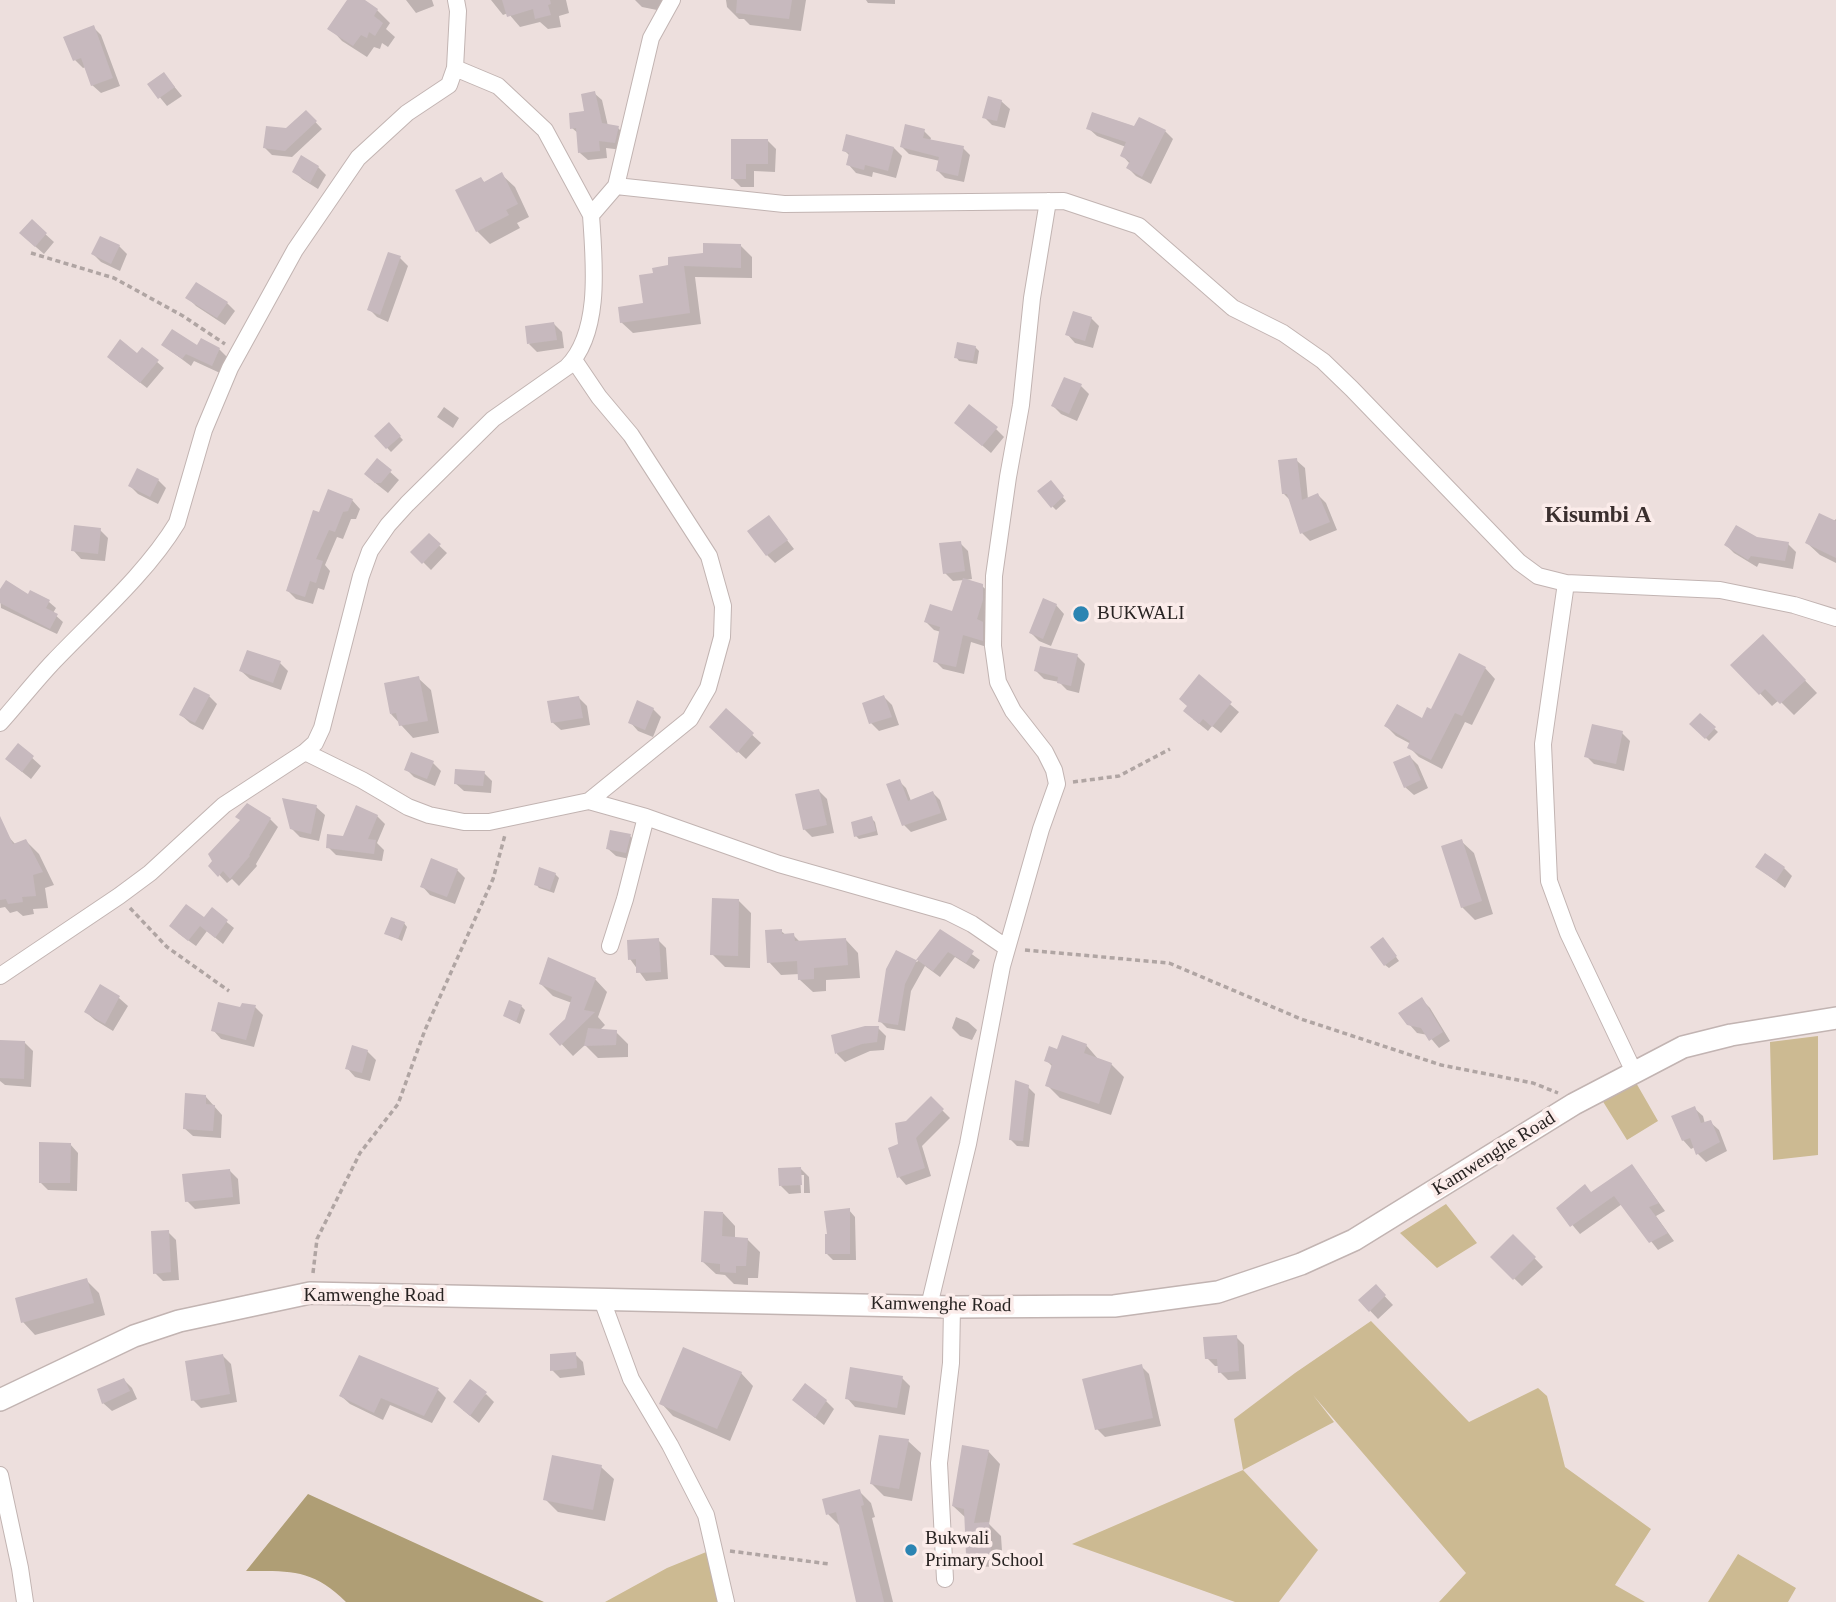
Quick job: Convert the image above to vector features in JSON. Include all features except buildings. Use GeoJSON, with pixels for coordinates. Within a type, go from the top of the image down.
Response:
{"type":"FeatureCollection","features":[{"type":"Feature","properties":{"kind":"main road","name":"Kamwenghe Road"},"geometry":{"type":"LineString","coordinates":[[0,1400],[134,1336],[190,1318],[310,1293],[952,1307],[1114,1306],[1218,1292],[1301,1264],[1354,1240],[1574,1104],[1683,1047],[1731,1035],[1836,1018]]}},
{"type":"Feature","properties":{"kind":"street"},"geometry":{"type":"LineString","coordinates":[[0,723],[51,663],[118,595],[169,536],[177,523],[204,430],[238,353],[295,250],[359,158],[407,113],[449,85],[455,68],[458,11],[456,0]]}},
{"type":"Feature","properties":{"kind":"street"},"geometry":{"type":"LineString","coordinates":[[591,215],[616,186],[649,43],[672,0]]}},
{"type":"Feature","properties":{"kind":"street"},"geometry":{"type":"LineString","coordinates":[[0,976],[119,896],[150,873],[224,805],[306,752],[315,743],[322,728],[360,576],[370,551],[388,525],[493,419],[574,360],[586,338],[592,309],[591,215],[545,130],[498,86],[455,68]]}},
{"type":"Feature","properties":{"kind":"street"},"geometry":{"type":"LineString","coordinates":[[616,186],[784,204],[1064,201],[1139,226],[1233,309],[1283,333],[1323,361],[1353,388],[1519,562],[1538,576],[1566,583],[1720,590],[1794,604],[1836,618]]}},
{"type":"Feature","properties":{"kind":"street"},"geometry":{"type":"LineString","coordinates":[[929,1306],[968,1144],[1007,948],[1056,784],[1054,770],[1045,752],[1013,711],[999,682],[993,646],[994,576],[1021,405],[1032,298],[1048,201]]}},
{"type":"Feature","properties":{"kind":"street"},"geometry":{"type":"LineString","coordinates":[[306,752],[408,807],[429,815],[464,822],[509,818],[589,801],[691,719],[708,688],[722,637],[723,606],[709,556],[631,435],[599,397],[574,360]]}},
{"type":"Feature","properties":{"kind":"street"},"geometry":{"type":"LineString","coordinates":[[1566,583],[1543,744],[1549,881],[1568,933],[1634,1072]]}},
{"type":"Feature","properties":{"kind":"street"},"geometry":{"type":"LineString","coordinates":[[589,801],[646,817],[779,864],[948,912],[972,924],[1007,948]]}},
{"type":"Feature","properties":{"kind":"street"},"geometry":{"type":"LineString","coordinates":[[610,946],[646,817]]}},
{"type":"Feature","properties":{"kind":"street"},"geometry":{"type":"LineString","coordinates":[[602,1300],[631,1379],[670,1445],[706,1515],[726,1602]]}},
{"type":"Feature","properties":{"kind":"street"},"geometry":{"type":"LineString","coordinates":[[946,1579],[939,1463],[951,1363],[952,1307]]}},
{"type":"Feature","properties":{"kind":"street"},"geometry":{"type":"LineString","coordinates":[[0,1475],[25,1602]]}},
{"type":"Feature","properties":{"kind":"path"},"geometry":{"type":"LineString","coordinates":[[31,253],[114,278],[183,316],[238,353]]}},
{"type":"Feature","properties":{"kind":"path"},"geometry":{"type":"LineString","coordinates":[[1056,784],[1119,776],[1170,749]]}},
{"type":"Feature","properties":{"kind":"path"},"geometry":{"type":"LineString","coordinates":[[310,1293],[317,1239],[360,1153],[398,1104],[425,1030],[493,879],[509,818]]}},
{"type":"Feature","properties":{"kind":"path"},"geometry":{"type":"LineString","coordinates":[[119,896],[167,947],[229,990]]}},
{"type":"Feature","properties":{"kind":"path"},"geometry":{"type":"LineString","coordinates":[[1007,948],[1168,963],[1301,1018],[1441,1065],[1533,1083],[1560,1093],[1574,1104]]}},
{"type":"Feature","properties":{"kind":"path"},"geometry":{"type":"LineString","coordinates":[[714,1549],[829,1564]]}},
{"type":"Feature","properties":{"kind":"shaded area"},"geometry":{"type":"Polygon","coordinates":[[[1818,1036],[1818,1155],[1773,1160],[1770,1042],[1818,1036]]]}},
{"type":"Feature","properties":{"kind":"shaded area"},"geometry":{"type":"Polygon","coordinates":[[[1635,1081],[1658,1121],[1627,1140],[1602,1100],[1635,1081]]]}},
{"type":"Feature","properties":{"kind":"shaded area"},"geometry":{"type":"Polygon","coordinates":[[[1446,1204],[1477,1243],[1437,1268],[1400,1233],[1446,1204]]]}},
{"type":"Feature","properties":{"kind":"shaded area"},"geometry":{"type":"Polygon","coordinates":[[[1371,1321],[1469,1422],[1538,1388],[1547,1396],[1565,1467],[1651,1529],[1615,1585],[1645,1602],[1439,1602],[1466,1573],[1313,1395],[1334,1422],[1243,1470],[1234,1419],[1371,1321]]]}},
{"type":"Feature","properties":{"kind":"shaded area"},"geometry":{"type":"Polygon","coordinates":[[[1243,1470],[1318,1550],[1279,1602],[1235,1602],[1072,1544],[1243,1470]]]}},
{"type":"Feature","properties":{"kind":"shaded area"},"geometry":{"type":"Polygon","coordinates":[[[308,1494],[544,1602],[346,1602],[323,1583],[300,1574],[246,1571],[308,1494]]]}},
{"type":"Feature","properties":{"kind":"shaded area"},"geometry":{"type":"Polygon","coordinates":[[[721,1546],[733,1602],[605,1602],[667,1568],[721,1546]]]}},
{"type":"Feature","properties":{"kind":"shaded area"},"geometry":{"type":"Polygon","coordinates":[[[1738,1554],[1796,1588],[1788,1602],[1708,1602],[1738,1554]]]}},
{"type":"Feature","properties":{"kind":"place","name":"BUKWALI"},"geometry":{"type":"Point","coordinates":[1081,614]}},
{"type":"Feature","properties":{"kind":"place","name":"Bukwali Primary School"},"geometry":{"type":"Point","coordinates":[911,1550]}},
{"type":"Feature","properties":{"kind":"district","name":"Kisumbi A"},"geometry":{"type":"Point","coordinates":[1598,516]}}]}
